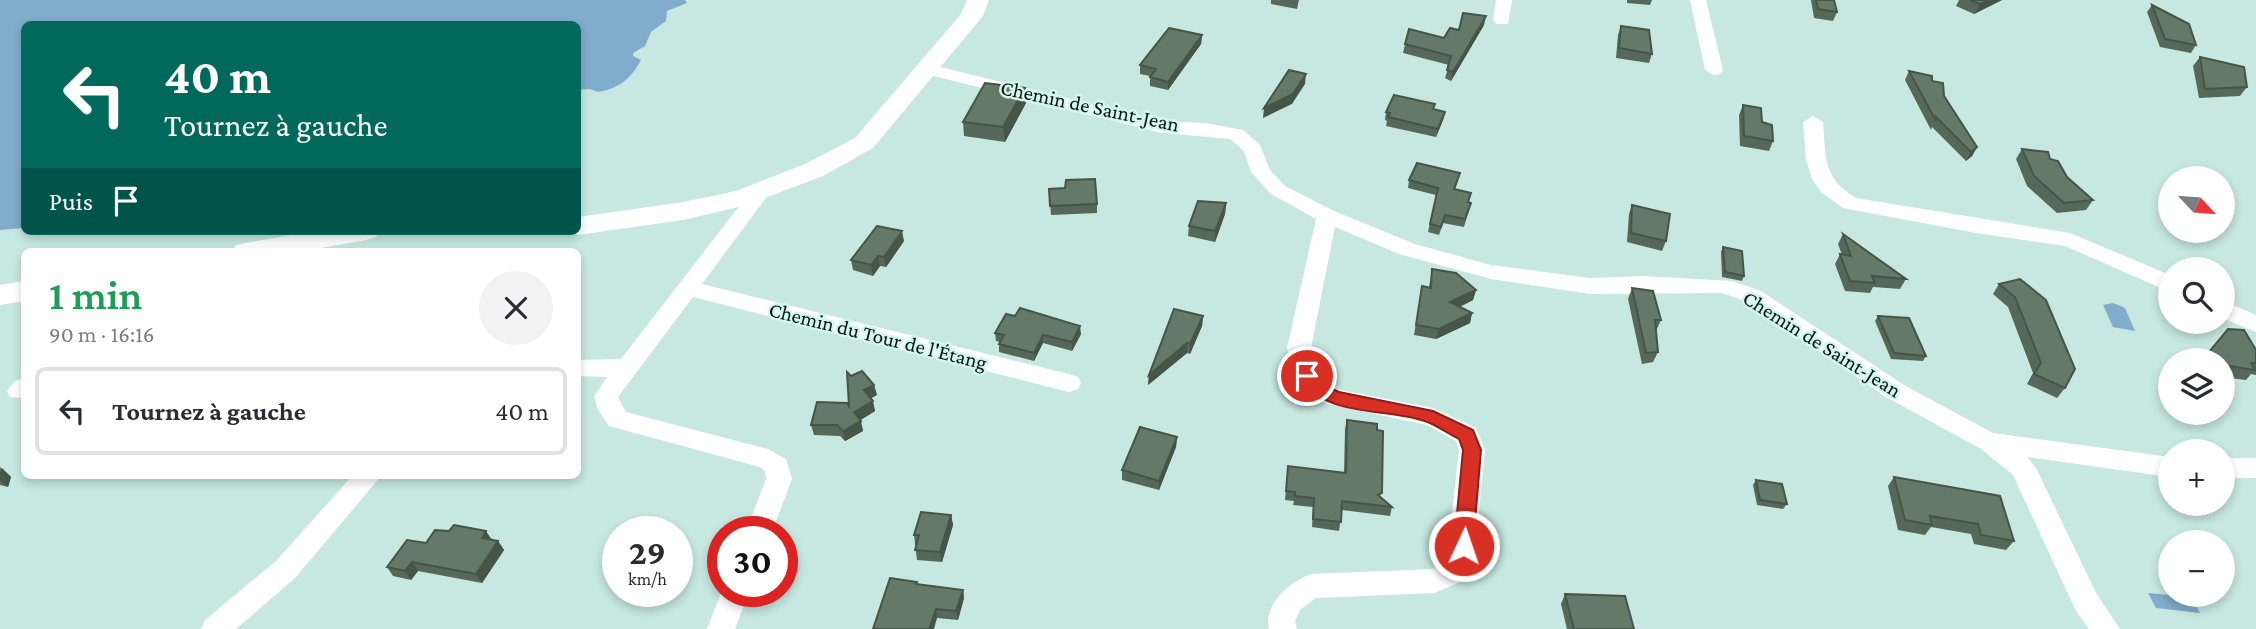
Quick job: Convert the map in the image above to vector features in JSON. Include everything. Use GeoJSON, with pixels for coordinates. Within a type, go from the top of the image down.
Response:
{"type":"FeatureCollection","features":[{"type":"Feature","properties":{"kind":"street"},"geometry":{"type":"LineString","coordinates":[[581,226],[683,211],[743,198],[814,170],[864,143],[971,16],[978,0]]}},
{"type":"Feature","properties":{"kind":"street"},"geometry":{"type":"LineString","coordinates":[[1502,20],[1504,0]]}},
{"type":"Feature","properties":{"kind":"street"},"geometry":{"type":"LineString","coordinates":[[1698,0],[1714,70]]}},
{"type":"Feature","properties":{"kind":"street","name":"Chemin de Saint-Jean"},"geometry":{"type":"LineString","coordinates":[[928,69],[1162,127],[1206,129],[1236,134],[1253,149],[1261,172],[1278,190],[1327,216],[1407,249],[1491,272],[1590,286],[1724,286],[1753,296],[1895,391],[1988,442],[2158,465]]}},
{"type":"Feature","properties":{"kind":"street"},"geometry":{"type":"LineString","coordinates":[[1813,122],[1820,181],[1833,194],[1850,203],[2070,240],[2158,279]]}},
{"type":"Feature","properties":{"kind":"street"},"geometry":{"type":"LineString","coordinates":[[761,191],[606,396],[610,410],[618,419],[768,459],[777,466],[779,479],[765,516]]}},
{"type":"Feature","properties":{"kind":"street"},"geometry":{"type":"LineString","coordinates":[[1283,629],[1282,621],[1289,602],[1311,586],[1434,581],[1448,575],[1460,562],[1464,546],[1472,450],[1466,435],[1433,417],[1337,398],[1320,391],[1307,376],[1299,348],[1327,216]]}},
{"type":"Feature","properties":{"kind":"street"},"geometry":{"type":"LineString","coordinates":[[269,248],[343,235]]}},
{"type":"Feature","properties":{"kind":"street","name":"Chemin du Tour de l'Étang"},"geometry":{"type":"LineString","coordinates":[[687,288],[1069,383]]}},
{"type":"Feature","properties":{"kind":"street"},"geometry":{"type":"LineString","coordinates":[[0,295],[21,292]]}},
{"type":"Feature","properties":{"kind":"street"},"geometry":{"type":"LineString","coordinates":[[2235,314],[2256,324]]}},
{"type":"Feature","properties":{"kind":"street"},"geometry":{"type":"LineString","coordinates":[[581,369],[626,368]]}},
{"type":"Feature","properties":{"kind":"street"},"geometry":{"type":"LineString","coordinates":[[1988,442],[2023,468],[2086,602],[2106,629]]}},
{"type":"Feature","properties":{"kind":"street"},"geometry":{"type":"LineString","coordinates":[[2235,468],[2256,468]]}},
{"type":"Feature","properties":{"kind":"street"},"geometry":{"type":"LineString","coordinates":[[215,629],[286,569],[365,479]]}},
{"type":"Feature","properties":{"kind":"street"},"geometry":{"type":"LineString","coordinates":[[721,629],[730,607]]}},
{"type":"Feature","properties":{"kind":"water"},"geometry":{"type":"Polygon","coordinates":[[[0,0],[685,0],[687,3],[667,11],[666,21],[651,32],[645,46],[633,53],[633,56],[641,60],[628,78],[618,86],[598,92],[581,90],[581,21],[21,21],[21,228],[0,230],[0,0]]]}},
{"type":"Feature","properties":{"kind":"water"},"geometry":{"type":"Polygon","coordinates":[[[2113,303],[2125,308],[2135,331],[2113,327],[2103,305],[2113,303]]]}},
{"type":"Feature","properties":{"kind":"water"},"geometry":{"type":"Polygon","coordinates":[[[2148,593],[2158,594],[2158,607],[2197,607],[2200,613],[2156,608],[2148,593]]]}},
{"type":"Feature","properties":{"kind":"building"},"geometry":{"type":"Polygon","coordinates":[[[1816,0],[1834,0],[1837,12],[1818,9],[1816,0]]]}},
{"type":"Feature","properties":{"kind":"building"},"geometry":{"type":"Polygon","coordinates":[[[1970,0],[1989,0],[1980,4],[1970,0]]]}},
{"type":"Feature","properties":{"kind":"building"},"geometry":{"type":"Polygon","coordinates":[[[2152,5],[2189,24],[2196,45],[2165,39],[2152,5]]]}},
{"type":"Feature","properties":{"kind":"building"},"geometry":{"type":"Polygon","coordinates":[[[1463,13],[1486,16],[1453,72],[1447,70],[1451,56],[1405,44],[1409,29],[1444,38],[1450,28],[1459,30],[1463,13]]]}},
{"type":"Feature","properties":{"kind":"building"},"geometry":{"type":"Polygon","coordinates":[[[1621,26],[1649,30],[1652,54],[1619,48],[1621,26]]]}},
{"type":"Feature","properties":{"kind":"building"},"geometry":{"type":"Polygon","coordinates":[[[1169,28],[1202,35],[1168,82],[1150,77],[1156,69],[1140,65],[1169,28]]]}},
{"type":"Feature","properties":{"kind":"building"},"geometry":{"type":"Polygon","coordinates":[[[2200,57],[2244,67],[2247,87],[2205,89],[2200,57]]]}},
{"type":"Feature","properties":{"kind":"building"},"geometry":{"type":"Polygon","coordinates":[[[1289,70],[1306,74],[1293,94],[1264,108],[1289,70]]]}},
{"type":"Feature","properties":{"kind":"building"},"geometry":{"type":"Polygon","coordinates":[[[1909,71],[1932,76],[1932,81],[1943,83],[1944,96],[1977,147],[1971,152],[1936,117],[1936,121],[1909,71]]]}},
{"type":"Feature","properties":{"kind":"building"},"geometry":{"type":"Polygon","coordinates":[[[985,83],[1025,88],[1003,127],[963,122],[985,83]]]}},
{"type":"Feature","properties":{"kind":"building"},"geometry":{"type":"Polygon","coordinates":[[[1394,95],[1435,104],[1433,109],[1445,112],[1438,129],[1388,117],[1390,113],[1386,112],[1394,95]]]}},
{"type":"Feature","properties":{"kind":"building"},"geometry":{"type":"Polygon","coordinates":[[[1743,105],[1761,108],[1762,122],[1772,125],[1773,141],[1744,136],[1743,105]]]}},
{"type":"Feature","properties":{"kind":"building"},"geometry":{"type":"Polygon","coordinates":[[[2022,149],[2048,152],[2050,159],[2058,161],[2067,177],[2093,200],[2064,203],[2034,176],[2022,149]]]}},
{"type":"Feature","properties":{"kind":"building"},"geometry":{"type":"Polygon","coordinates":[[[1417,163],[1460,173],[1454,189],[1471,193],[1468,202],[1471,203],[1465,219],[1445,215],[1441,227],[1430,224],[1438,188],[1409,180],[1417,163]]]}},
{"type":"Feature","properties":{"kind":"building"},"geometry":{"type":"Polygon","coordinates":[[[1095,179],[1097,204],[1050,206],[1049,189],[1065,188],[1066,180],[1095,179]]]}},
{"type":"Feature","properties":{"kind":"building"},"geometry":{"type":"Polygon","coordinates":[[[1198,201],[1226,203],[1215,231],[1189,226],[1198,201]]]}},
{"type":"Feature","properties":{"kind":"building"},"geometry":{"type":"Polygon","coordinates":[[[1632,205],[1670,214],[1666,241],[1631,233],[1632,205]]]}},
{"type":"Feature","properties":{"kind":"building"},"geometry":{"type":"Polygon","coordinates":[[[877,226],[902,231],[884,257],[878,256],[871,265],[851,260],[877,226]]]}},
{"type":"Feature","properties":{"kind":"building"},"geometry":{"type":"Polygon","coordinates":[[[1843,234],[1906,279],[1872,276],[1875,283],[1850,281],[1840,254],[1851,256],[1843,234]]]}},
{"type":"Feature","properties":{"kind":"building"},"geometry":{"type":"Polygon","coordinates":[[[1723,247],[1742,251],[1744,276],[1725,272],[1723,247]]]}},
{"type":"Feature","properties":{"kind":"building"},"geometry":{"type":"Polygon","coordinates":[[[1432,269],[1456,273],[1476,290],[1450,302],[1472,313],[1439,329],[1416,325],[1422,286],[1431,288],[1432,269]]]}},
{"type":"Feature","properties":{"kind":"building"},"geometry":{"type":"Polygon","coordinates":[[[2020,279],[2046,300],[2075,369],[2065,388],[2034,374],[2041,363],[2015,297],[1999,284],[2020,279]]]}},
{"type":"Feature","properties":{"kind":"building"},"geometry":{"type":"Polygon","coordinates":[[[1632,288],[1653,291],[1661,320],[1655,320],[1658,352],[1646,353],[1632,288]]]}},
{"type":"Feature","properties":{"kind":"building"},"geometry":{"type":"Polygon","coordinates":[[[1020,308],[1080,326],[1072,342],[1043,335],[1034,353],[999,344],[1004,335],[995,333],[1006,314],[1015,316],[1020,308]]]}},
{"type":"Feature","properties":{"kind":"building"},"geometry":{"type":"Polygon","coordinates":[[[1174,309],[1203,316],[1190,344],[1187,343],[1149,375],[1174,309]]]}},
{"type":"Feature","properties":{"kind":"building"},"geometry":{"type":"Polygon","coordinates":[[[1878,316],[1909,318],[1926,356],[1894,353],[1878,316]]]}},
{"type":"Feature","properties":{"kind":"building"},"geometry":{"type":"Polygon","coordinates":[[[2235,329],[2244,330],[2256,350],[2256,363],[2251,363],[2255,370],[2235,367],[2235,348],[2212,348],[2224,334],[2235,334],[2235,329]]]}},
{"type":"Feature","properties":{"kind":"building"},"geometry":{"type":"Polygon","coordinates":[[[862,371],[874,385],[864,390],[873,401],[854,412],[861,421],[843,431],[837,425],[811,425],[817,402],[847,403],[849,406],[847,372],[851,376],[862,371]]]}},
{"type":"Feature","properties":{"kind":"building"},"geometry":{"type":"Polygon","coordinates":[[[1347,420],[1377,424],[1377,430],[1383,431],[1382,493],[1378,495],[1392,507],[1342,501],[1341,522],[1313,519],[1314,498],[1295,496],[1295,492],[1286,491],[1288,466],[1346,473],[1347,420]]]}},
{"type":"Feature","properties":{"kind":"building"},"geometry":{"type":"Polygon","coordinates":[[[1140,427],[1177,437],[1159,481],[1122,470],[1140,427]]]}},
{"type":"Feature","properties":{"kind":"building"},"geometry":{"type":"Polygon","coordinates":[[[1894,477],[2000,496],[2014,541],[1981,535],[1978,524],[1930,516],[1932,525],[1905,520],[1894,477]]]}},
{"type":"Feature","properties":{"kind":"building"},"geometry":{"type":"Polygon","coordinates":[[[1756,480],[1782,484],[1787,504],[1760,500],[1756,480]]]}},
{"type":"Feature","properties":{"kind":"building"},"geometry":{"type":"Polygon","coordinates":[[[921,512],[951,515],[940,552],[915,550],[919,535],[914,535],[921,512]]]}},
{"type":"Feature","properties":{"kind":"building"},"geometry":{"type":"Polygon","coordinates":[[[454,525],[486,531],[482,538],[498,541],[476,574],[412,562],[405,571],[387,567],[407,540],[426,543],[435,530],[449,531],[454,525]]]}},
{"type":"Feature","properties":{"kind":"building"},"geometry":{"type":"Polygon","coordinates":[[[890,578],[963,590],[956,611],[936,609],[929,629],[873,629],[890,578]]]}},
{"type":"Feature","properties":{"kind":"building"},"geometry":{"type":"Polygon","coordinates":[[[1565,594],[1625,596],[1634,629],[1574,629],[1565,594]]]}},
{"type":"Feature","properties":{"kind":"route"},"geometry":{"type":"LineString","coordinates":[[1307,376],[1320,391],[1337,398],[1433,417],[1466,435],[1472,450],[1466,490],[1464,546]]}}]}
